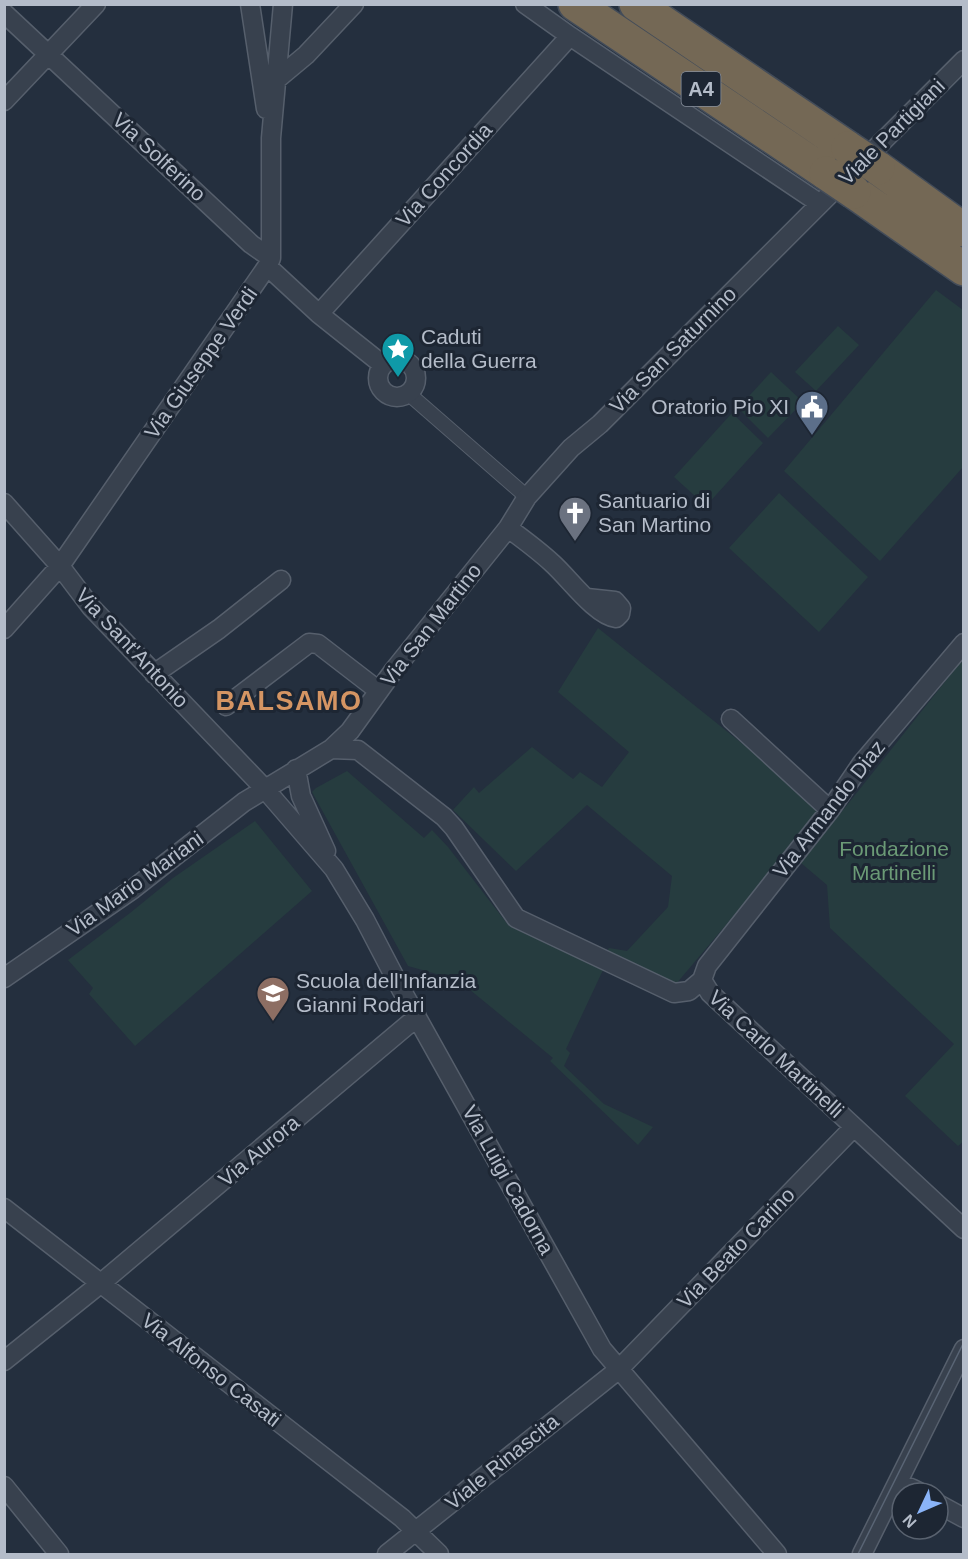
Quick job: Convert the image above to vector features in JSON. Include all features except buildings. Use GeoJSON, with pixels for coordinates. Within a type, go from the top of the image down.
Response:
{"type":"FeatureCollection","features":[{"type":"Feature","properties":{"kind":"highway","name":"A4"},"geometry":{"type":"LineString","coordinates":[[575,4],[823,188],[854,192],[963,269]]}},
{"type":"Feature","properties":{"kind":"highway","name":"A4"},"geometry":{"type":"LineString","coordinates":[[636,4],[878,168],[963,230]]}},
{"type":"Feature","properties":{"kind":"street"},"geometry":{"type":"LineString","coordinates":[[4,101],[96,4]]}},
{"type":"Feature","properties":{"kind":"street"},"geometry":{"type":"LineString","coordinates":[[250,4],[271,138]]}},
{"type":"Feature","properties":{"kind":"street"},"geometry":{"type":"LineString","coordinates":[[269,262],[271,138],[283,4]]}},
{"type":"Feature","properties":{"kind":"street"},"geometry":{"type":"LineString","coordinates":[[276,80],[316,44],[354,4]]}},
{"type":"Feature","properties":{"kind":"street"},"geometry":{"type":"LineString","coordinates":[[525,4],[570,36],[823,188]]}},
{"type":"Feature","properties":{"kind":"street","name":"Via Solferino"},"geometry":{"type":"LineString","coordinates":[[4,13],[251,244],[319,314],[383,366]]}},
{"type":"Feature","properties":{"kind":"street"},"geometry":{"type":"LineString","coordinates":[[280,35],[291,49],[301,50],[316,44]]}},
{"type":"Feature","properties":{"kind":"street","name":"Via Concordia"},"geometry":{"type":"LineString","coordinates":[[319,314],[570,36]]}},
{"type":"Feature","properties":{"kind":"street","name":"Viale Partigiani"},"geometry":{"type":"LineString","coordinates":[[823,188],[963,60]]}},
{"type":"Feature","properties":{"kind":"street","name":"Via San Saturnino"},"geometry":{"type":"LineString","coordinates":[[527,497],[572,448],[600,424],[823,188]]}},
{"type":"Feature","properties":{"kind":"street","name":"Via Giuseppe Verdi"},"geometry":{"type":"LineString","coordinates":[[4,629],[60,566],[269,262]]}},
{"type":"Feature","properties":{"kind":"street"},"geometry":{"type":"LineString","coordinates":[[400,359],[411,365],[417,377],[414,389],[409,394],[398,398],[386,394],[379,383],[380,371],[388,362],[400,359]]}},
{"type":"Feature","properties":{"kind":"street"},"geometry":{"type":"LineString","coordinates":[[409,394],[527,497]]}},
{"type":"Feature","properties":{"kind":"street","name":"Via San Martino"},"geometry":{"type":"LineString","coordinates":[[296,769],[331,748],[350,731],[508,528],[527,497]]}},
{"type":"Feature","properties":{"kind":"street","name":"Via Sant'Antonio"},"geometry":{"type":"LineString","coordinates":[[4,503],[60,566],[92,607],[264,788]]}},
{"type":"Feature","properties":{"kind":"street"},"geometry":{"type":"LineString","coordinates":[[508,528],[551,562],[587,598]]}},
{"type":"Feature","properties":{"kind":"street"},"geometry":{"type":"LineString","coordinates":[[154,674],[219,629],[281,580]]}},
{"type":"Feature","properties":{"kind":"street"},"geometry":{"type":"LineString","coordinates":[[226,706],[309,643],[318,644],[379,691]]}},
{"type":"Feature","properties":{"kind":"street","name":"Via Armando Diaz"},"geometry":{"type":"LineString","coordinates":[[702,980],[707,966],[830,810],[862,763],[963,643]]}},
{"type":"Feature","properties":{"kind":"street"},"geometry":{"type":"LineString","coordinates":[[731,719],[830,810]]}},
{"type":"Feature","properties":{"kind":"street","name":"Via Carlo Martinelli"},"geometry":{"type":"LineString","coordinates":[[350,731],[358,750],[449,822],[516,918],[674,993],[689,991],[702,980],[710,993],[963,1230]]}},
{"type":"Feature","properties":{"kind":"street"},"geometry":{"type":"LineString","coordinates":[[331,748],[358,750]]}},
{"type":"Feature","properties":{"kind":"street"},"geometry":{"type":"LineString","coordinates":[[296,769],[301,796],[334,869]]}},
{"type":"Feature","properties":{"kind":"street","name":"Via Mario Mariani"},"geometry":{"type":"LineString","coordinates":[[4,978],[133,888],[244,802],[296,769]]}},
{"type":"Feature","properties":{"kind":"street","name":"Via Luigi Cadorna"},"geometry":{"type":"LineString","coordinates":[[264,788],[334,869],[365,920],[602,1349],[777,1554]]}},
{"type":"Feature","properties":{"kind":"street","name":"Via Aurora"},"geometry":{"type":"LineString","coordinates":[[4,1361],[100,1284],[417,1017]]}},
{"type":"Feature","properties":{"kind":"street","name":"Via Beato Carino"},"geometry":{"type":"LineString","coordinates":[[618,1370],[854,1127]]}},
{"type":"Feature","properties":{"kind":"street","name":"Via Alfonso Casati"},"geometry":{"type":"LineString","coordinates":[[4,1208],[417,1531],[439,1554]]}},
{"type":"Feature","properties":{"kind":"street"},"geometry":{"type":"LineString","coordinates":[[899,1481],[963,1349]]}},
{"type":"Feature","properties":{"kind":"street","name":"Viale Rinascita"},"geometry":{"type":"LineString","coordinates":[[387,1554],[618,1370]]}},
{"type":"Feature","properties":{"kind":"street"},"geometry":{"type":"LineString","coordinates":[[4,1486],[59,1554]]}},
{"type":"Feature","properties":{"kind":"street"},"geometry":{"type":"LineString","coordinates":[[862,1554],[890,1500]]}},
{"type":"Feature","properties":{"kind":"green space"},"geometry":{"type":"Polygon","coordinates":[[[936,290],[963,310],[963,467],[880,561],[784,471],[936,290]]]}},
{"type":"Feature","properties":{"kind":"green space"},"geometry":{"type":"Polygon","coordinates":[[[838,326],[859,345],[816,391],[795,372],[838,326]]]}},
{"type":"Feature","properties":{"kind":"green space"},"geometry":{"type":"Polygon","coordinates":[[[771,372],[803,402],[768,438],[738,408],[771,372]]]}},
{"type":"Feature","properties":{"kind":"green space"},"geometry":{"type":"Polygon","coordinates":[[[732,413],[763,443],[706,506],[674,477],[732,413]]]}},
{"type":"Feature","properties":{"kind":"green space"},"geometry":{"type":"Polygon","coordinates":[[[779,493],[868,577],[819,632],[729,548],[779,493]]]}},
{"type":"Feature","properties":{"kind":"green space"},"geometry":{"type":"Polygon","coordinates":[[[598,628],[824,809],[676,984],[605,954],[609,948],[627,951],[668,907],[672,876],[587,805],[516,871],[453,810],[474,787],[479,793],[532,747],[573,779],[580,772],[602,787],[629,752],[558,692],[598,628]]]}},
{"type":"Feature","properties":{"kind":"green space","name":"Fondazione Martinelli"},"geometry":{"type":"Polygon","coordinates":[[[963,659],[964,1141],[958,1146],[905,1096],[954,1044],[830,928],[827,885],[801,863],[963,659]]]}},
{"type":"Feature","properties":{"kind":"green space"},"geometry":{"type":"Polygon","coordinates":[[[347,771],[424,838],[432,830],[448,847],[509,926],[603,970],[566,1049],[570,1053],[564,1066],[604,1104],[653,1127],[638,1145],[550,1061],[553,1058],[458,980],[408,966],[312,792],[347,771]]]}},
{"type":"Feature","properties":{"kind":"green space"},"geometry":{"type":"Polygon","coordinates":[[[255,821],[312,891],[135,1046],[89,994],[93,988],[68,960],[173,878],[255,821]]]}},
{"type":"Feature","properties":{"kind":"tram line"},"geometry":{"type":"LineString","coordinates":[[858,1554],[964,1342]]}},
{"type":"Feature","properties":{"kind":"place","name":"Caduti della Guerra"},"geometry":{"type":"Point","coordinates":[398,378]}},
{"type":"Feature","properties":{"kind":"place","name":"Oratorio Pio XI"},"geometry":{"type":"Point","coordinates":[812,436]}},
{"type":"Feature","properties":{"kind":"place","name":"Santuario di San Martino"},"geometry":{"type":"Point","coordinates":[575,542]}},
{"type":"Feature","properties":{"kind":"place","name":"Scuola dell'Infanzia Gianni Rodari"},"geometry":{"type":"Point","coordinates":[273,1022]}},
{"type":"Feature","properties":{"kind":"district","name":"BALSAMO"},"geometry":{"type":"Point","coordinates":[289,701]}}]}
